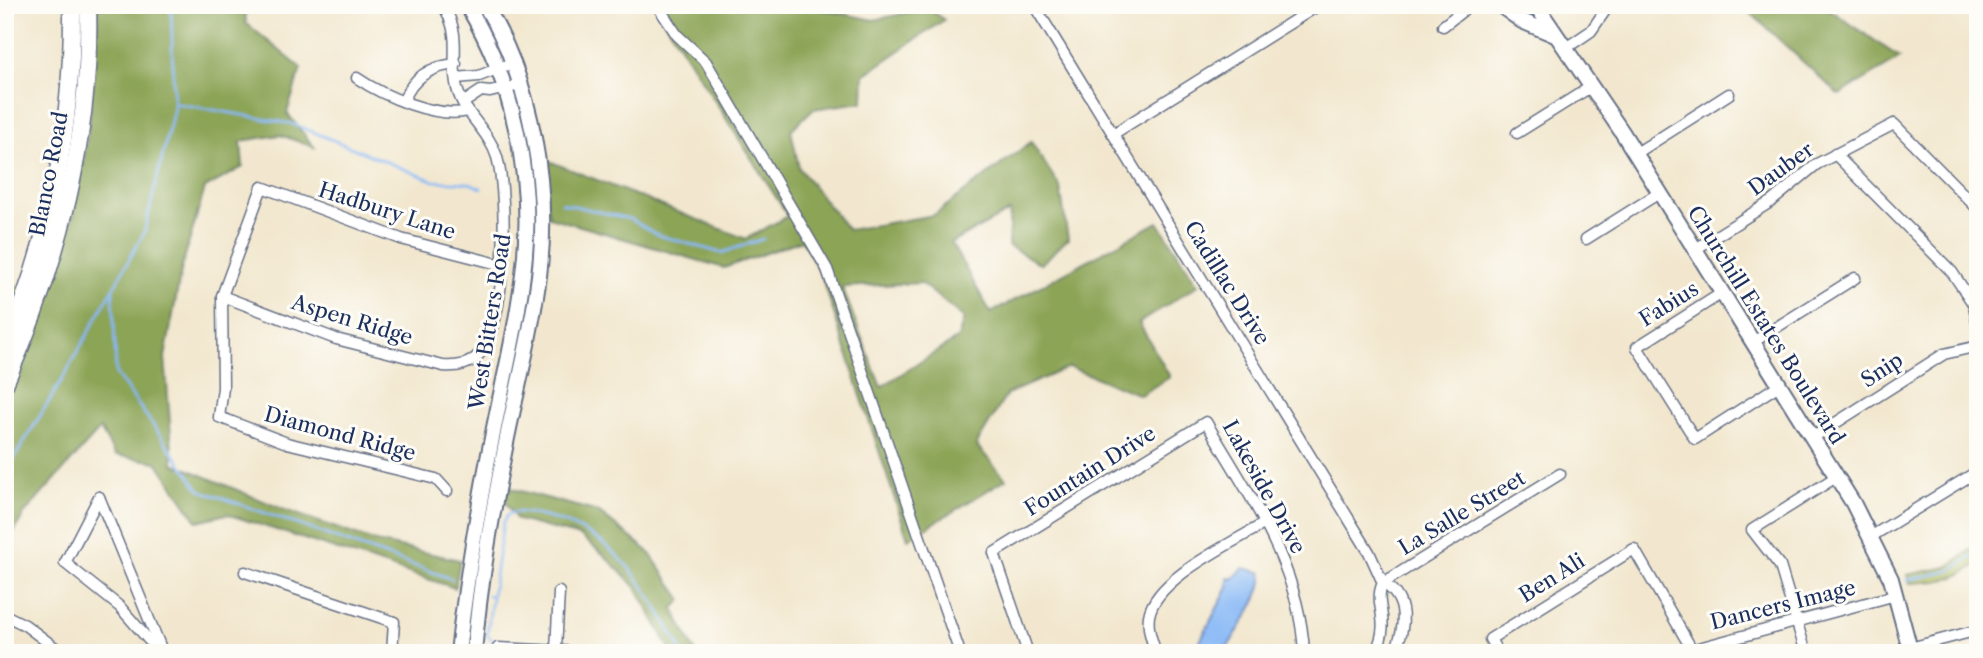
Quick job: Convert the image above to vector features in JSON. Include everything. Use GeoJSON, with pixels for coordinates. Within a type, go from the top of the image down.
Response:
{"type":"FeatureCollection","features":[{"type":"Feature","properties":{"kind":"main road","name":"Blanco Road"},"geometry":{"type":"LineString","coordinates":[[5,384],[32,323],[46,226],[62,147],[72,63],[72,5]]}},
{"type":"Feature","properties":{"kind":"main road","name":"Blanco Road"},"geometry":{"type":"LineString","coordinates":[[5,346],[60,232],[78,145],[85,92],[88,5]]}},
{"type":"Feature","properties":{"kind":"main road","name":"West Bitters Road"},"geometry":{"type":"LineString","coordinates":[[457,653],[473,533],[519,304],[527,221],[520,154],[505,89],[467,5]]}},
{"type":"Feature","properties":{"kind":"main road","name":"West Bitters Road"},"geometry":{"type":"LineString","coordinates":[[474,653],[488,537],[533,308],[542,223],[539,176],[520,85],[497,25],[485,5]]}},
{"type":"Feature","properties":{"kind":"main road","name":"Churchill Estates Boulevard"},"geometry":{"type":"LineString","coordinates":[[1500,5],[1522,21],[1555,35]]}},
{"type":"Feature","properties":{"kind":"main road","name":"Churchill Estates Boulevard"},"geometry":{"type":"LineString","coordinates":[[1536,5],[1592,86],[1872,536],[1896,596],[1911,650]]}},
{"type":"Feature","properties":{"kind":"main road"},"geometry":{"type":"LineString","coordinates":[[527,221],[542,223]]}},
{"type":"Feature","properties":{"kind":"main road"},"geometry":{"type":"LineString","coordinates":[[473,533],[488,537]]}},
{"type":"Feature","properties":{"kind":"street"},"geometry":{"type":"LineString","coordinates":[[443,5],[452,24],[456,78],[465,107],[489,135],[504,187],[502,265]]}},
{"type":"Feature","properties":{"kind":"street"},"geometry":{"type":"LineString","coordinates":[[657,5],[677,35],[706,62],[827,269],[960,653]]}},
{"type":"Feature","properties":{"kind":"street","name":"Cadillac Drive"},"geometry":{"type":"LineString","coordinates":[[1034,5],[1356,531],[1383,583]]}},
{"type":"Feature","properties":{"kind":"street"},"geometry":{"type":"LineString","coordinates":[[1113,134],[1319,5]]}},
{"type":"Feature","properties":{"kind":"street"},"geometry":{"type":"LineString","coordinates":[[1443,26],[1470,5]]}},
{"type":"Feature","properties":{"kind":"street"},"geometry":{"type":"LineString","coordinates":[[1566,48],[1591,32],[1609,5]]}},
{"type":"Feature","properties":{"kind":"street"},"geometry":{"type":"LineString","coordinates":[[456,78],[479,76],[512,63]]}},
{"type":"Feature","properties":{"kind":"street"},"geometry":{"type":"LineString","coordinates":[[404,100],[415,80],[422,75],[456,64]]}},
{"type":"Feature","properties":{"kind":"street"},"geometry":{"type":"LineString","coordinates":[[479,76],[477,85],[481,91]]}},
{"type":"Feature","properties":{"kind":"street"},"geometry":{"type":"LineString","coordinates":[[357,78],[370,87],[443,114],[465,107],[481,91],[520,85]]}},
{"type":"Feature","properties":{"kind":"street"},"geometry":{"type":"LineString","coordinates":[[1517,133],[1592,86]]}},
{"type":"Feature","properties":{"kind":"street"},"geometry":{"type":"LineString","coordinates":[[1634,153],[1729,94]]}},
{"type":"Feature","properties":{"kind":"street","name":"Dauber"},"geometry":{"type":"LineString","coordinates":[[1694,250],[1772,201],[1817,164],[1894,124],[1978,209]]}},
{"type":"Feature","properties":{"kind":"street"},"geometry":{"type":"LineString","coordinates":[[1835,154],[1952,272],[1974,305],[1978,326]]}},
{"type":"Feature","properties":{"kind":"street","name":"Hadbury Lane"},"geometry":{"type":"LineString","coordinates":[[222,296],[261,187],[412,243],[502,265]]}},
{"type":"Feature","properties":{"kind":"street"},"geometry":{"type":"LineString","coordinates":[[1586,239],[1659,192]]}},
{"type":"Feature","properties":{"kind":"street","name":"Aspen Ridge"},"geometry":{"type":"LineString","coordinates":[[222,296],[356,345],[457,367],[471,362],[483,351],[502,265]]}},
{"type":"Feature","properties":{"kind":"street"},"geometry":{"type":"LineString","coordinates":[[1753,342],[1855,278]]}},
{"type":"Feature","properties":{"kind":"street","name":"Fabius"},"geometry":{"type":"LineString","coordinates":[[1721,293],[1637,347],[1695,439],[1780,385]]}},
{"type":"Feature","properties":{"kind":"street","name":"Diamond Ridge"},"geometry":{"type":"LineString","coordinates":[[222,296],[223,388],[219,417],[287,443],[436,479],[447,491]]}},
{"type":"Feature","properties":{"kind":"street","name":"Snip"},"geometry":{"type":"LineString","coordinates":[[1812,438],[1944,354],[1978,346]]}},
{"type":"Feature","properties":{"kind":"street","name":"Lakeside Drive"},"geometry":{"type":"LineString","coordinates":[[1206,422],[1265,523],[1292,584],[1300,611],[1304,653]]}},
{"type":"Feature","properties":{"kind":"street","name":"Fountain Drive"},"geometry":{"type":"LineString","coordinates":[[1028,653],[994,553],[1206,422]]}},
{"type":"Feature","properties":{"kind":"street"},"geometry":{"type":"LineString","coordinates":[[1872,536],[1978,471]]}},
{"type":"Feature","properties":{"kind":"street","name":"La Salle Street"},"geometry":{"type":"LineString","coordinates":[[1383,583],[1560,474]]}},
{"type":"Feature","properties":{"kind":"street"},"geometry":{"type":"LineString","coordinates":[[1806,653],[1780,566],[1752,530],[1836,477]]}},
{"type":"Feature","properties":{"kind":"street"},"geometry":{"type":"LineString","coordinates":[[99,497],[135,592],[161,653],[120,607],[65,563],[99,497]]}},
{"type":"Feature","properties":{"kind":"street"},"geometry":{"type":"LineString","coordinates":[[1156,653],[1149,616],[1160,590],[1265,523]]}},
{"type":"Feature","properties":{"kind":"street","name":"Ben Ali"},"geometry":{"type":"LineString","coordinates":[[1498,653],[1490,639],[1634,549],[1691,648]]}},
{"type":"Feature","properties":{"kind":"street"},"geometry":{"type":"LineString","coordinates":[[245,572],[394,622],[392,653]]}},
{"type":"Feature","properties":{"kind":"street"},"geometry":{"type":"LineString","coordinates":[[1376,653],[1382,639],[1384,618],[1378,597],[1383,583],[1395,591],[1403,615],[1404,630],[1394,653]]}},
{"type":"Feature","properties":{"kind":"street"},"geometry":{"type":"LineString","coordinates":[[556,650],[559,592]]}},
{"type":"Feature","properties":{"kind":"street","name":"Dancers Image"},"geometry":{"type":"LineString","coordinates":[[1680,653],[1896,596]]}},
{"type":"Feature","properties":{"kind":"street"},"geometry":{"type":"LineString","coordinates":[[5,615],[24,625],[62,653]]}},
{"type":"Feature","properties":{"kind":"street"},"geometry":{"type":"LineString","coordinates":[[1384,618],[1403,615]]}},
{"type":"Feature","properties":{"kind":"street"},"geometry":{"type":"LineString","coordinates":[[1911,650],[1978,629]]}},
{"type":"Feature","properties":{"kind":"street"},"geometry":{"type":"LineString","coordinates":[[497,650],[598,653]]}},
{"type":"Feature","properties":{"kind":"green space"},"geometry":{"type":"Polygon","coordinates":[[[98,5],[245,5],[246,23],[301,68],[287,113],[314,147],[280,135],[241,141],[243,167],[205,188],[182,266],[165,357],[173,463],[285,510],[376,542],[460,560],[455,588],[227,514],[197,521],[157,462],[115,455],[100,429],[24,514],[5,548],[5,282],[49,298],[61,263],[85,154],[98,5]]]}},
{"type":"Feature","properties":{"kind":"green space"},"geometry":{"type":"Polygon","coordinates":[[[654,5],[799,5],[874,20],[928,8],[944,20],[864,75],[863,102],[813,109],[791,130],[799,168],[848,230],[934,215],[1031,142],[1060,187],[1068,239],[1041,264],[1008,246],[1010,211],[951,243],[991,313],[1158,222],[1198,285],[1139,323],[1170,377],[1140,395],[1069,367],[1007,394],[976,445],[1006,479],[908,539],[822,277],[802,240],[724,268],[549,217],[539,157],[746,239],[788,216],[654,5]],[[921,283],[842,287],[881,387],[958,338],[964,318],[921,283]]]}},
{"type":"Feature","properties":{"kind":"green space"},"geometry":{"type":"Polygon","coordinates":[[[1742,5],[1823,5],[1900,58],[1839,95],[1742,5]]]}},
{"type":"Feature","properties":{"kind":"green space"},"geometry":{"type":"Polygon","coordinates":[[[508,483],[513,489],[598,512],[648,551],[682,600],[673,609],[696,653],[672,653],[636,587],[603,554],[580,536],[517,520],[505,501],[508,483]]]}},
{"type":"Feature","properties":{"kind":"green space"},"geometry":{"type":"Polygon","coordinates":[[[1978,545],[1978,563],[1962,574],[1937,581],[1910,583],[1907,575],[1948,567],[1978,545]]]}},
{"type":"Feature","properties":{"kind":"water"},"geometry":{"type":"Polygon","coordinates":[[[1243,568],[1261,572],[1260,589],[1249,612],[1224,653],[1194,653],[1228,587],[1228,578],[1233,579],[1243,568]]]}},
{"type":"Feature","properties":{"kind":"waterway"},"geometry":{"type":"LineString","coordinates":[[5,473],[62,380],[144,233],[174,108],[171,5]]}},
{"type":"Feature","properties":{"kind":"waterway"},"geometry":{"type":"LineString","coordinates":[[174,103],[293,124],[434,181],[469,183],[481,188]]}},
{"type":"Feature","properties":{"kind":"waterway"},"geometry":{"type":"LineString","coordinates":[[562,203],[630,219],[658,235],[721,253],[763,239]]}},
{"type":"Feature","properties":{"kind":"waterway"},"geometry":{"type":"LineString","coordinates":[[113,290],[116,374],[200,490],[452,579]]}},
{"type":"Feature","properties":{"kind":"waterway"},"geometry":{"type":"LineString","coordinates":[[488,595],[492,596],[503,523],[508,514],[522,512],[545,517],[571,525],[593,536],[612,551],[643,587],[683,653]]}},
{"type":"Feature","properties":{"kind":"waterway"},"geometry":{"type":"LineString","coordinates":[[1907,580],[1950,571],[1978,553]]}},
{"type":"Feature","properties":{"kind":"waterway"},"geometry":{"type":"LineString","coordinates":[[492,598],[487,634],[493,641]]}}]}
